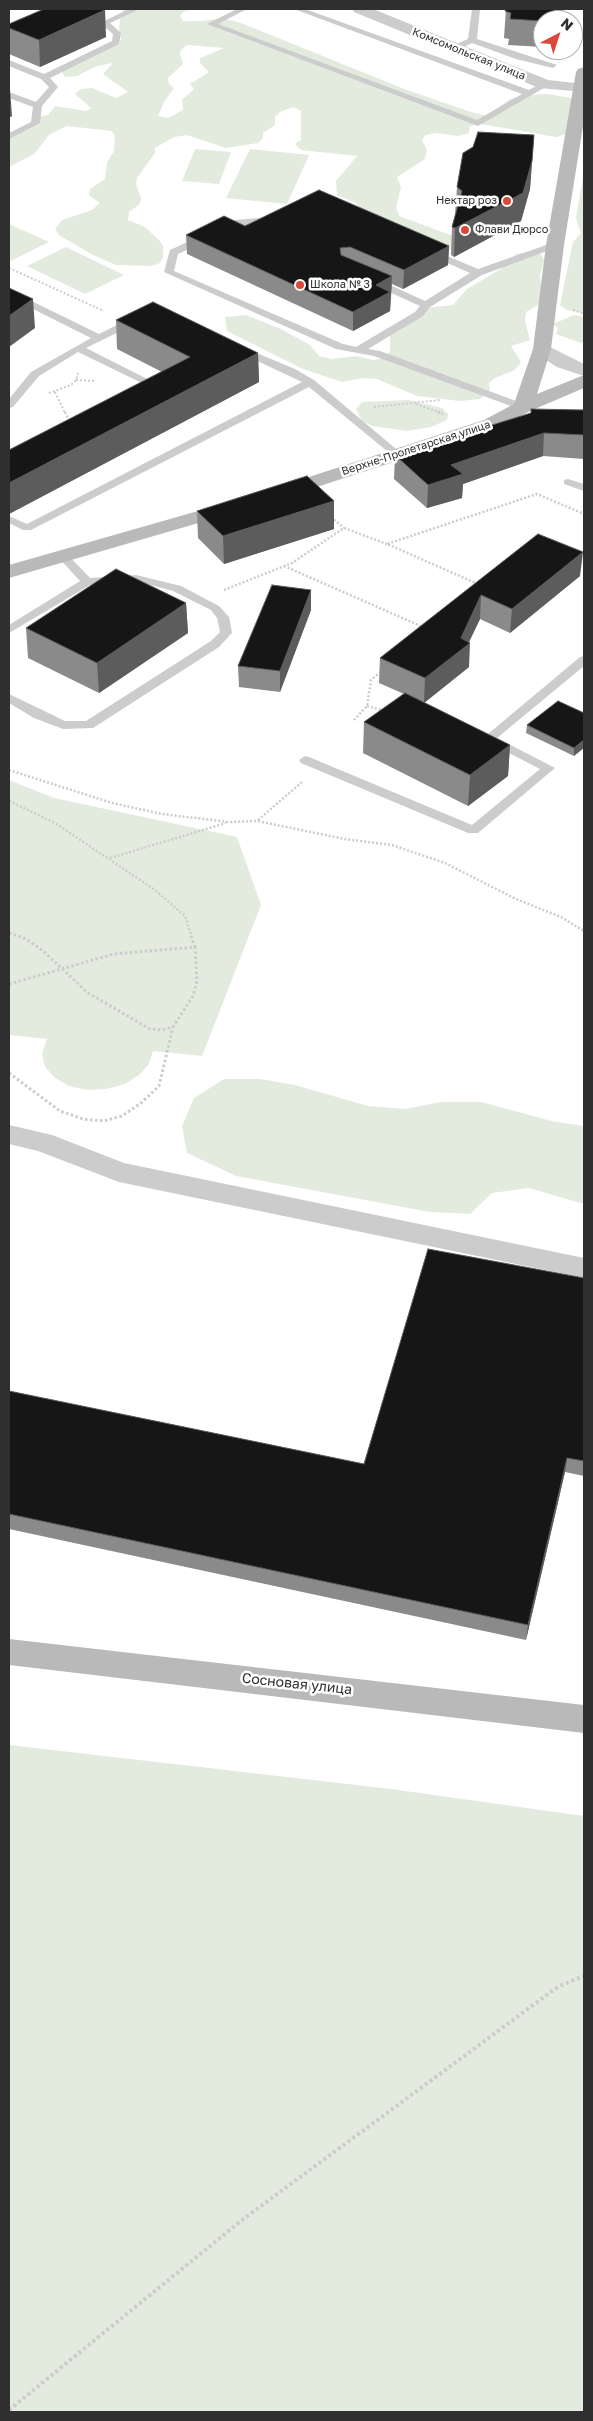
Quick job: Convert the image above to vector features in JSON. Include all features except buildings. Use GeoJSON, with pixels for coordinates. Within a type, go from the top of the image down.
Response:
{"type":"FeatureCollection","features":[{"type":"Feature","properties":{"kind":"street","name":"Комсомольская улица"},"geometry":{"type":"LineString","coordinates":[[360,9],[546,85],[583,80]]}},
{"type":"Feature","properties":{"kind":"street"},"geometry":{"type":"LineString","coordinates":[[523,407],[542,348],[555,245],[583,80]]}},
{"type":"Feature","properties":{"kind":"street"},"geometry":{"type":"LineString","coordinates":[[542,348],[564,363],[584,370]]}},
{"type":"Feature","properties":{"kind":"street","name":"Верхне-Пролетарская улица"},"geometry":{"type":"LineString","coordinates":[[10,571],[64,557],[256,500],[492,424],[523,407],[584,381]]}},
{"type":"Feature","properties":{"kind":"street"},"geometry":{"type":"LineString","coordinates":[[9,1135],[43,1142],[119,1172],[584,1268]]}},
{"type":"Feature","properties":{"kind":"street","name":"Сосновая улица"},"geometry":{"type":"LineString","coordinates":[[9,1652],[584,1719]]}},
{"type":"Feature","properties":{"kind":"lane"},"geometry":{"type":"LineString","coordinates":[[44,77],[116,42],[117,33],[100,22],[136,9]]}},
{"type":"Feature","properties":{"kind":"lane"},"geometry":{"type":"LineString","coordinates":[[243,9],[211,24],[478,123],[528,93],[546,85]]}},
{"type":"Feature","properties":{"kind":"lane"},"geometry":{"type":"LineString","coordinates":[[298,9],[528,93]]}},
{"type":"Feature","properties":{"kind":"lane"},"geometry":{"type":"LineString","coordinates":[[472,40],[476,9]]}},
{"type":"Feature","properties":{"kind":"lane"},"geometry":{"type":"LineString","coordinates":[[455,48],[472,40],[519,57],[554,65]]}},
{"type":"Feature","properties":{"kind":"lane"},"geometry":{"type":"LineString","coordinates":[[9,63],[44,77],[54,87],[38,106],[35,123],[9,136]]}},
{"type":"Feature","properties":{"kind":"lane"},"geometry":{"type":"LineString","coordinates":[[9,94],[38,106]]}},
{"type":"Feature","properties":{"kind":"lane"},"geometry":{"type":"LineString","coordinates":[[283,215],[267,222],[238,222],[173,252],[169,272],[340,346],[376,352],[523,407]]}},
{"type":"Feature","properties":{"kind":"lane"},"geometry":{"type":"LineString","coordinates":[[358,350],[419,314],[426,305],[478,273],[555,245]]}},
{"type":"Feature","properties":{"kind":"lane"},"geometry":{"type":"LineString","coordinates":[[423,249],[478,273]]}},
{"type":"Feature","properties":{"kind":"lane"},"geometry":{"type":"LineString","coordinates":[[363,278],[426,305]]}},
{"type":"Feature","properties":{"kind":"lane"},"geometry":{"type":"LineString","coordinates":[[9,293],[99,338]]}},
{"type":"Feature","properties":{"kind":"lane"},"geometry":{"type":"LineString","coordinates":[[9,405],[34,374],[78,348],[138,319],[146,319]]}},
{"type":"Feature","properties":{"kind":"lane"},"geometry":{"type":"LineString","coordinates":[[228,344],[291,371],[310,382],[397,454]]}},
{"type":"Feature","properties":{"kind":"lane"},"geometry":{"type":"LineString","coordinates":[[78,348],[152,384],[136,393]]}},
{"type":"Feature","properties":{"kind":"lane"},"geometry":{"type":"LineString","coordinates":[[9,519],[27,528],[310,382]]}},
{"type":"Feature","properties":{"kind":"lane"},"geometry":{"type":"LineString","coordinates":[[568,482],[584,488]]}},
{"type":"Feature","properties":{"kind":"lane"},"geometry":{"type":"LineString","coordinates":[[64,557],[87,582]]}},
{"type":"Feature","properties":{"kind":"lane"},"geometry":{"type":"LineString","coordinates":[[9,630],[87,582],[136,578],[177,588],[215,608],[224,617],[226,633],[215,644],[89,724],[63,724],[38,715],[9,698]]}},
{"type":"Feature","properties":{"kind":"lane"},"geometry":{"type":"LineString","coordinates":[[305,760],[473,830],[549,768],[488,739],[584,660]]}},
{"type":"Feature","properties":{"kind":"path"},"geometry":{"type":"LineString","coordinates":[[9,268],[129,323]]}},
{"type":"Feature","properties":{"kind":"path"},"geometry":{"type":"LineString","coordinates":[[572,309],[584,314]]}},
{"type":"Feature","properties":{"kind":"path"},"geometry":{"type":"LineString","coordinates":[[54,392],[73,429]]}},
{"type":"Feature","properties":{"kind":"path"},"geometry":{"type":"LineString","coordinates":[[298,487],[344,528],[387,544],[487,588]]}},
{"type":"Feature","properties":{"kind":"path"},"geometry":{"type":"LineString","coordinates":[[387,544],[537,494],[584,514]]}},
{"type":"Feature","properties":{"kind":"path"},"geometry":{"type":"LineString","coordinates":[[200,600],[292,563],[344,528]]}},
{"type":"Feature","properties":{"kind":"path"},"geometry":{"type":"LineString","coordinates":[[284,566],[423,628]]}},
{"type":"Feature","properties":{"kind":"path"},"geometry":{"type":"LineString","coordinates":[[354,720],[367,706],[371,680],[386,668]]}},
{"type":"Feature","properties":{"kind":"path"},"geometry":{"type":"LineString","coordinates":[[367,706],[385,711]]}},
{"type":"Feature","properties":{"kind":"path"},"geometry":{"type":"LineString","coordinates":[[257,820],[320,766]]}},
{"type":"Feature","properties":{"kind":"path"},"geometry":{"type":"LineString","coordinates":[[9,770],[112,803],[162,814],[229,822],[257,820],[345,839],[392,845],[445,863],[516,899],[561,917],[584,931]]}},
{"type":"Feature","properties":{"kind":"path"},"geometry":{"type":"LineString","coordinates":[[9,802],[55,823],[156,890],[185,916],[195,947],[197,981],[193,996],[173,1026],[159,1086],[141,1103],[122,1116],[104,1121],[83,1119],[60,1111],[9,1073]]}},
{"type":"Feature","properties":{"kind":"path"},"geometry":{"type":"LineString","coordinates":[[109,858],[229,822]]}},
{"type":"Feature","properties":{"kind":"path"},"geometry":{"type":"LineString","coordinates":[[9,933],[24,938],[42,950],[61,970],[88,993],[150,1029],[162,1030],[173,1026]]}},
{"type":"Feature","properties":{"kind":"path"},"geometry":{"type":"LineString","coordinates":[[9,984],[114,954],[195,947]]}},
{"type":"Feature","properties":{"kind":"path"},"geometry":{"type":"LineString","coordinates":[[9,2410],[242,2220],[559,1986],[584,1976]]}},
{"type":"Feature","properties":{"kind":"shaded area"},"geometry":{"type":"Polygon","coordinates":[[[192,9],[183,12],[180,16],[183,21],[223,18],[241,23],[407,90],[487,116],[510,99],[526,95],[549,94],[570,98],[576,102],[566,134],[556,137],[481,124],[470,126],[469,133],[458,136],[435,133],[426,135],[422,140],[427,150],[425,159],[397,177],[401,187],[396,207],[399,216],[464,240],[456,250],[443,249],[365,217],[356,203],[337,195],[336,181],[357,156],[301,150],[295,144],[301,140],[301,111],[293,107],[280,112],[275,117],[275,125],[263,133],[263,138],[258,143],[226,148],[187,135],[174,137],[155,148],[155,153],[137,178],[136,184],[141,198],[140,204],[129,212],[128,220],[145,227],[160,241],[163,246],[163,257],[160,263],[151,266],[116,265],[93,255],[59,235],[55,229],[62,220],[92,210],[100,203],[89,195],[90,189],[105,179],[107,163],[114,151],[115,136],[112,131],[67,126],[50,134],[34,154],[9,167],[9,136],[21,130],[38,117],[48,115],[55,106],[86,111],[91,108],[75,94],[81,89],[92,88],[116,98],[128,92],[103,74],[113,63],[97,66],[77,76],[65,77],[62,72],[68,63],[119,44],[121,39],[120,20],[123,10],[192,9]],[[187,45],[181,50],[180,54],[183,64],[168,78],[169,84],[174,88],[164,102],[158,116],[168,118],[183,110],[182,100],[194,89],[190,84],[209,72],[200,63],[200,58],[224,48],[187,45]]]}},
{"type":"Feature","properties":{"kind":"shaded area"},"geometry":{"type":"Polygon","coordinates":[[[195,149],[231,152],[219,184],[182,181],[195,149]]]}},
{"type":"Feature","properties":{"kind":"shaded area"},"geometry":{"type":"Polygon","coordinates":[[[250,149],[309,155],[287,204],[226,198],[250,149]]]}},
{"type":"Feature","properties":{"kind":"shaded area"},"geometry":{"type":"Polygon","coordinates":[[[584,172],[584,313],[567,310],[560,305],[573,242],[581,233],[576,218],[584,172]]]}},
{"type":"Feature","properties":{"kind":"shaded area"},"geometry":{"type":"Polygon","coordinates":[[[9,224],[49,242],[9,262],[9,224]]]}},
{"type":"Feature","properties":{"kind":"shaded area"},"geometry":{"type":"Polygon","coordinates":[[[66,247],[124,275],[85,294],[27,266],[66,247]]]}},
{"type":"Feature","properties":{"kind":"shaded area"},"geometry":{"type":"Polygon","coordinates":[[[528,252],[541,254],[544,260],[540,276],[543,302],[526,312],[525,321],[530,340],[511,346],[521,362],[515,370],[495,378],[489,383],[490,392],[480,399],[460,401],[417,396],[377,379],[363,378],[342,382],[303,369],[227,331],[225,317],[246,315],[281,329],[310,345],[319,356],[332,359],[356,356],[373,360],[386,358],[390,351],[390,335],[425,308],[453,305],[467,289],[499,270],[516,254],[528,252]]]}},
{"type":"Feature","properties":{"kind":"shaded area"},"geometry":{"type":"Polygon","coordinates":[[[574,315],[584,317],[584,342],[581,343],[556,334],[558,328],[553,324],[574,315]]]}},
{"type":"Feature","properties":{"kind":"shaded area"},"geometry":{"type":"Polygon","coordinates":[[[409,400],[442,408],[448,414],[447,420],[431,427],[407,431],[372,426],[362,421],[356,409],[362,402],[409,400]]]}},
{"type":"Feature","properties":{"kind":"shaded area"},"geometry":{"type":"Polygon","coordinates":[[[9,780],[54,798],[237,837],[261,905],[202,1056],[153,1051],[149,1064],[139,1075],[125,1084],[106,1089],[87,1090],[69,1086],[55,1078],[45,1067],[42,1054],[47,1039],[9,1035],[9,780]]]}},
{"type":"Feature","properties":{"kind":"shaded area"},"geometry":{"type":"Polygon","coordinates":[[[224,1079],[260,1079],[295,1085],[368,1106],[405,1109],[441,1102],[482,1102],[551,1121],[584,1126],[584,1204],[529,1188],[492,1193],[470,1214],[430,1212],[236,1176],[187,1153],[182,1126],[194,1098],[224,1079]]]}},
{"type":"Feature","properties":{"kind":"shaded area"},"geometry":{"type":"Polygon","coordinates":[[[9,1745],[391,1789],[584,1816],[584,2412],[9,2412],[9,1745]]]}},
{"type":"Feature","properties":{"kind":"place","name":"Нектар роз"},"geometry":{"type":"Point","coordinates":[507,201]}},
{"type":"Feature","properties":{"kind":"place","name":"Флави Дюрсо"},"geometry":{"type":"Point","coordinates":[465,230]}},
{"type":"Feature","properties":{"kind":"place","name":"Школа № 3"},"geometry":{"type":"Point","coordinates":[300,285]}}]}
